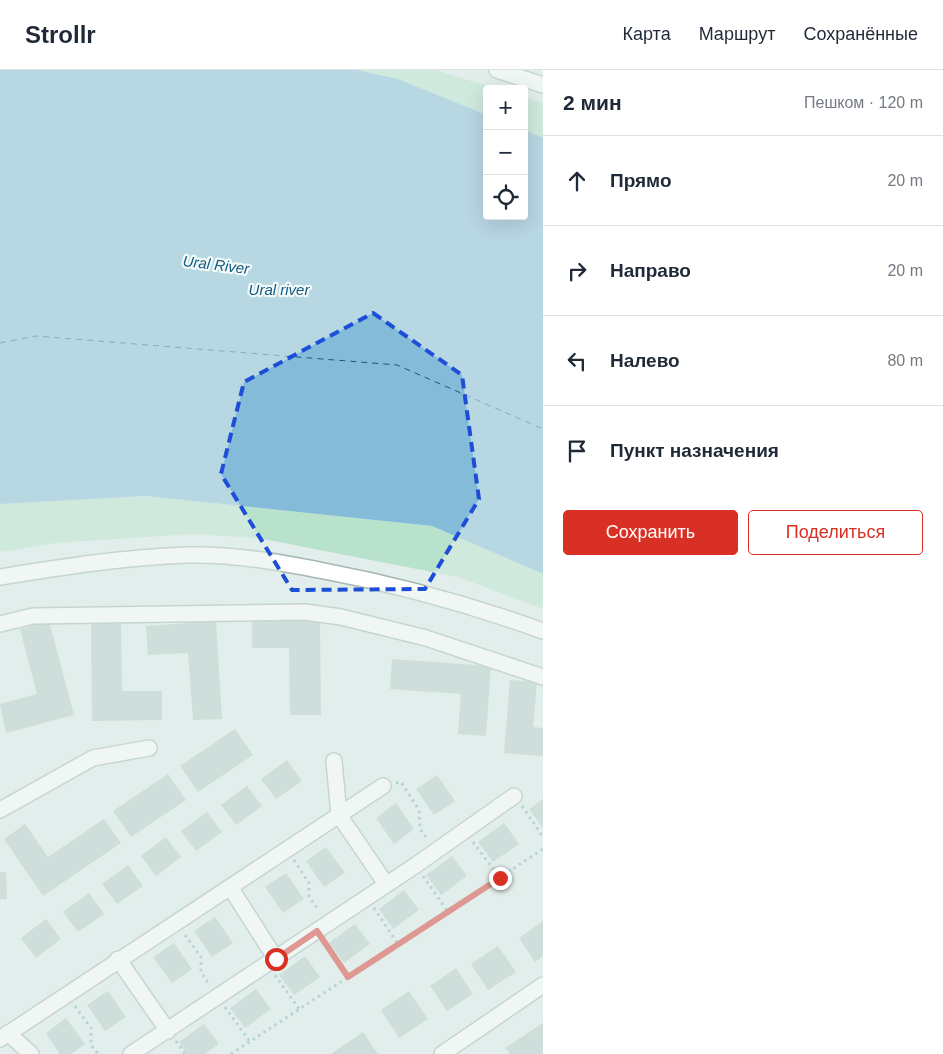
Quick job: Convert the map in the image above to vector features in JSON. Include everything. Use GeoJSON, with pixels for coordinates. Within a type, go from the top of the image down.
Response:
{"type":"FeatureCollection","features":[{"type":"Feature","properties":{"kind":"street"},"geometry":{"type":"LineString","coordinates":[[497,70],[543,85]]}},
{"type":"Feature","properties":{"kind":"street"},"geometry":{"type":"LineString","coordinates":[[0,576],[94,562],[189,555],[267,560],[384,583],[484,610],[543,631]]}},
{"type":"Feature","properties":{"kind":"street"},"geometry":{"type":"LineString","coordinates":[[0,624],[33,616],[305,612],[341,617],[426,638],[543,677]]}},
{"type":"Feature","properties":{"kind":"street"},"geometry":{"type":"LineString","coordinates":[[0,810],[93,758],[148,748]]}},
{"type":"Feature","properties":{"kind":"street"},"geometry":{"type":"LineString","coordinates":[[334,761],[339,815],[386,884]]}},
{"type":"Feature","properties":{"kind":"street"},"geometry":{"type":"LineString","coordinates":[[31,1054],[4,1036],[118,959],[383,786]]}},
{"type":"Feature","properties":{"kind":"street"},"geometry":{"type":"LineString","coordinates":[[131,1054],[416,865],[464,829],[514,796]]}},
{"type":"Feature","properties":{"kind":"street"},"geometry":{"type":"LineString","coordinates":[[230,887],[272,962]]}},
{"type":"Feature","properties":{"kind":"street"},"geometry":{"type":"LineString","coordinates":[[118,959],[168,1031]]}},
{"type":"Feature","properties":{"kind":"street"},"geometry":{"type":"LineString","coordinates":[[442,1054],[543,985]]}},
{"type":"Feature","properties":{"kind":"path"},"geometry":{"type":"LineString","coordinates":[[383,786],[401,782],[419,810],[420,829],[436,850]]}},
{"type":"Feature","properties":{"kind":"path"},"geometry":{"type":"LineString","coordinates":[[514,796],[543,837]]}},
{"type":"Feature","properties":{"kind":"path"},"geometry":{"type":"LineString","coordinates":[[464,829],[500,878]]}},
{"type":"Feature","properties":{"kind":"path"},"geometry":{"type":"LineString","coordinates":[[287,849],[309,883],[309,897],[322,928],[348,977]]}},
{"type":"Feature","properties":{"kind":"path"},"geometry":{"type":"LineString","coordinates":[[231,1054],[543,849]]}},
{"type":"Feature","properties":{"kind":"path"},"geometry":{"type":"LineString","coordinates":[[416,865],[448,912]]}},
{"type":"Feature","properties":{"kind":"path"},"geometry":{"type":"LineString","coordinates":[[367,898],[398,944]]}},
{"type":"Feature","properties":{"kind":"path"},"geometry":{"type":"LineString","coordinates":[[272,962],[299,1009]]}},
{"type":"Feature","properties":{"kind":"path"},"geometry":{"type":"LineString","coordinates":[[67,994],[90,1028],[91,1045],[98,1054]]}},
{"type":"Feature","properties":{"kind":"highlighted area"},"geometry":{"type":"Polygon","coordinates":[[[373,313],[462,375],[479,499],[425,589],[292,590],[221,474],[244,382],[373,313]]]}},
{"type":"Feature","properties":{"kind":"green space"},"geometry":{"type":"Polygon","coordinates":[[[357,70],[436,70],[484,85],[483,113],[398,79],[357,70]]]}},
{"type":"Feature","properties":{"kind":"green space"},"geometry":{"type":"Polygon","coordinates":[[[528,98],[543,103],[543,138],[528,132],[528,98]]]}},
{"type":"Feature","properties":{"kind":"green space"},"geometry":{"type":"Polygon","coordinates":[[[146,496],[432,526],[543,574],[543,609],[458,577],[258,538],[193,534],[56,543],[0,552],[0,504],[146,496]]]}},
{"type":"Feature","properties":{"kind":"water","name":"Ural river"},"geometry":{"type":"Polygon","coordinates":[[[0,70],[357,70],[398,79],[483,113],[483,220],[528,220],[528,132],[543,138],[543,574],[432,526],[146,496],[0,504],[0,70]]]}},
{"type":"Feature","properties":{"kind":"building"},"geometry":{"type":"Polygon","coordinates":[[[252,620],[320,620],[321,715],[290,715],[289,648],[252,648],[252,620]]]}},
{"type":"Feature","properties":{"kind":"building"},"geometry":{"type":"Polygon","coordinates":[[[49,621],[74,715],[6,733],[0,704],[37,694],[20,629],[49,621]]]}},
{"type":"Feature","properties":{"kind":"building"},"geometry":{"type":"Polygon","coordinates":[[[216,621],[222,719],[193,720],[188,653],[148,655],[146,626],[216,621]]]}},
{"type":"Feature","properties":{"kind":"building"},"geometry":{"type":"Polygon","coordinates":[[[91,624],[121,624],[122,691],[162,691],[162,720],[92,721],[91,624]]]}},
{"type":"Feature","properties":{"kind":"building"},"geometry":{"type":"Polygon","coordinates":[[[392,659],[491,666],[486,736],[458,734],[461,694],[390,689],[392,659]]]}},
{"type":"Feature","properties":{"kind":"building"},"geometry":{"type":"Polygon","coordinates":[[[510,680],[537,682],[533,727],[543,728],[543,756],[504,753],[510,680]]]}},
{"type":"Feature","properties":{"kind":"building"},"geometry":{"type":"Polygon","coordinates":[[[235,729],[253,755],[198,792],[180,766],[235,729]]]}},
{"type":"Feature","properties":{"kind":"building"},"geometry":{"type":"Polygon","coordinates":[[[287,760],[302,781],[276,799],[261,779],[287,760]]]}},
{"type":"Feature","properties":{"kind":"building"},"geometry":{"type":"Polygon","coordinates":[[[168,774],[186,800],[131,837],[113,811],[168,774]]]}},
{"type":"Feature","properties":{"kind":"building"},"geometry":{"type":"Polygon","coordinates":[[[437,775],[455,801],[434,815],[416,789],[437,775]]]}},
{"type":"Feature","properties":{"kind":"building"},"geometry":{"type":"Polygon","coordinates":[[[247,786],[262,806],[236,825],[221,805],[247,786]]]}},
{"type":"Feature","properties":{"kind":"building"},"geometry":{"type":"Polygon","coordinates":[[[543,799],[543,828],[529,809],[543,799]]]}},
{"type":"Feature","properties":{"kind":"building"},"geometry":{"type":"Polygon","coordinates":[[[396,803],[414,829],[394,844],[376,818],[396,803]]]}},
{"type":"Feature","properties":{"kind":"building"},"geometry":{"type":"Polygon","coordinates":[[[207,812],[222,832],[196,851],[181,831],[207,812]]]}},
{"type":"Feature","properties":{"kind":"building"},"geometry":{"type":"Polygon","coordinates":[[[104,819],[121,843],[43,896],[4,839],[25,824],[48,857],[104,819]]]}},
{"type":"Feature","properties":{"kind":"building"},"geometry":{"type":"Polygon","coordinates":[[[504,823],[519,844],[493,862],[478,842],[504,823]]]}},
{"type":"Feature","properties":{"kind":"building"},"geometry":{"type":"Polygon","coordinates":[[[166,837],[181,857],[156,876],[141,856],[166,837]]]}},
{"type":"Feature","properties":{"kind":"building"},"geometry":{"type":"Polygon","coordinates":[[[326,847],[345,873],[324,887],[306,861],[326,847]]]}},
{"type":"Feature","properties":{"kind":"building"},"geometry":{"type":"Polygon","coordinates":[[[452,856],[467,876],[441,895],[426,875],[452,856]]]}},
{"type":"Feature","properties":{"kind":"building"},"geometry":{"type":"Polygon","coordinates":[[[128,865],[143,886],[117,904],[102,884],[128,865]]]}},
{"type":"Feature","properties":{"kind":"building"},"geometry":{"type":"Polygon","coordinates":[[[0,872],[6,872],[7,899],[0,899],[0,872]]]}},
{"type":"Feature","properties":{"kind":"building"},"geometry":{"type":"Polygon","coordinates":[[[286,873],[304,899],[283,913],[265,887],[286,873]]]}},
{"type":"Feature","properties":{"kind":"building"},"geometry":{"type":"Polygon","coordinates":[[[404,890],[419,910],[393,929],[379,909],[404,890]]]}},
{"type":"Feature","properties":{"kind":"building"},"geometry":{"type":"Polygon","coordinates":[[[89,893],[104,914],[78,932],[63,912],[89,893]]]}},
{"type":"Feature","properties":{"kind":"building"},"geometry":{"type":"Polygon","coordinates":[[[215,917],[233,943],[212,957],[194,931],[215,917]]]}},
{"type":"Feature","properties":{"kind":"building"},"geometry":{"type":"Polygon","coordinates":[[[46,919],[61,939],[36,958],[21,938],[46,919]]]}},
{"type":"Feature","properties":{"kind":"building"},"geometry":{"type":"Polygon","coordinates":[[[543,921],[543,956],[535,962],[519,938],[543,921]]]}},
{"type":"Feature","properties":{"kind":"building"},"geometry":{"type":"Polygon","coordinates":[[[355,924],[370,944],[344,963],[329,943],[355,924]]]}},
{"type":"Feature","properties":{"kind":"building"},"geometry":{"type":"Polygon","coordinates":[[[174,943],[192,969],[172,983],[153,957],[174,943]]]}},
{"type":"Feature","properties":{"kind":"building"},"geometry":{"type":"Polygon","coordinates":[[[498,946],[516,972],[488,990],[471,964],[498,946]]]}},
{"type":"Feature","properties":{"kind":"building"},"geometry":{"type":"Polygon","coordinates":[[[305,956],[320,977],[294,995],[279,975],[305,956]]]}},
{"type":"Feature","properties":{"kind":"building"},"geometry":{"type":"Polygon","coordinates":[[[456,968],[473,994],[447,1011],[430,986],[456,968]]]}},
{"type":"Feature","properties":{"kind":"building"},"geometry":{"type":"Polygon","coordinates":[[[256,989],[271,1009],[245,1028],[230,1008],[256,989]]]}},
{"type":"Feature","properties":{"kind":"building"},"geometry":{"type":"Polygon","coordinates":[[[108,991],[126,1017],[105,1031],[87,1005],[108,991]]]}},
{"type":"Feature","properties":{"kind":"building"},"geometry":{"type":"Polygon","coordinates":[[[409,991],[428,1019],[399,1038],[381,1010],[409,991]]]}},
{"type":"Feature","properties":{"kind":"building"},"geometry":{"type":"Polygon","coordinates":[[[66,1018],[85,1044],[71,1054],[60,1054],[46,1033],[66,1018]]]}},
{"type":"Feature","properties":{"kind":"building"},"geometry":{"type":"Polygon","coordinates":[[[543,1023],[543,1054],[510,1054],[505,1048],[543,1023]]]}},
{"type":"Feature","properties":{"kind":"building"},"geometry":{"type":"Polygon","coordinates":[[[204,1024],[219,1044],[205,1054],[187,1054],[179,1042],[204,1024]]]}},
{"type":"Feature","properties":{"kind":"building"},"geometry":{"type":"Polygon","coordinates":[[[363,1032],[378,1054],[331,1054],[363,1032]]]}},
{"type":"Feature","properties":{"kind":"ferry route"},"geometry":{"type":"LineString","coordinates":[[0,343],[36,336],[397,365],[543,429]]}},
{"type":"Feature","properties":{"kind":"route"},"geometry":{"type":"LineString","coordinates":[[276,959],[317,931],[348,977],[500,878]]}},
{"type":"Feature","properties":{"kind":"water label","name":"Ural River"},"geometry":{"type":"Point","coordinates":[216,265]}}]}
